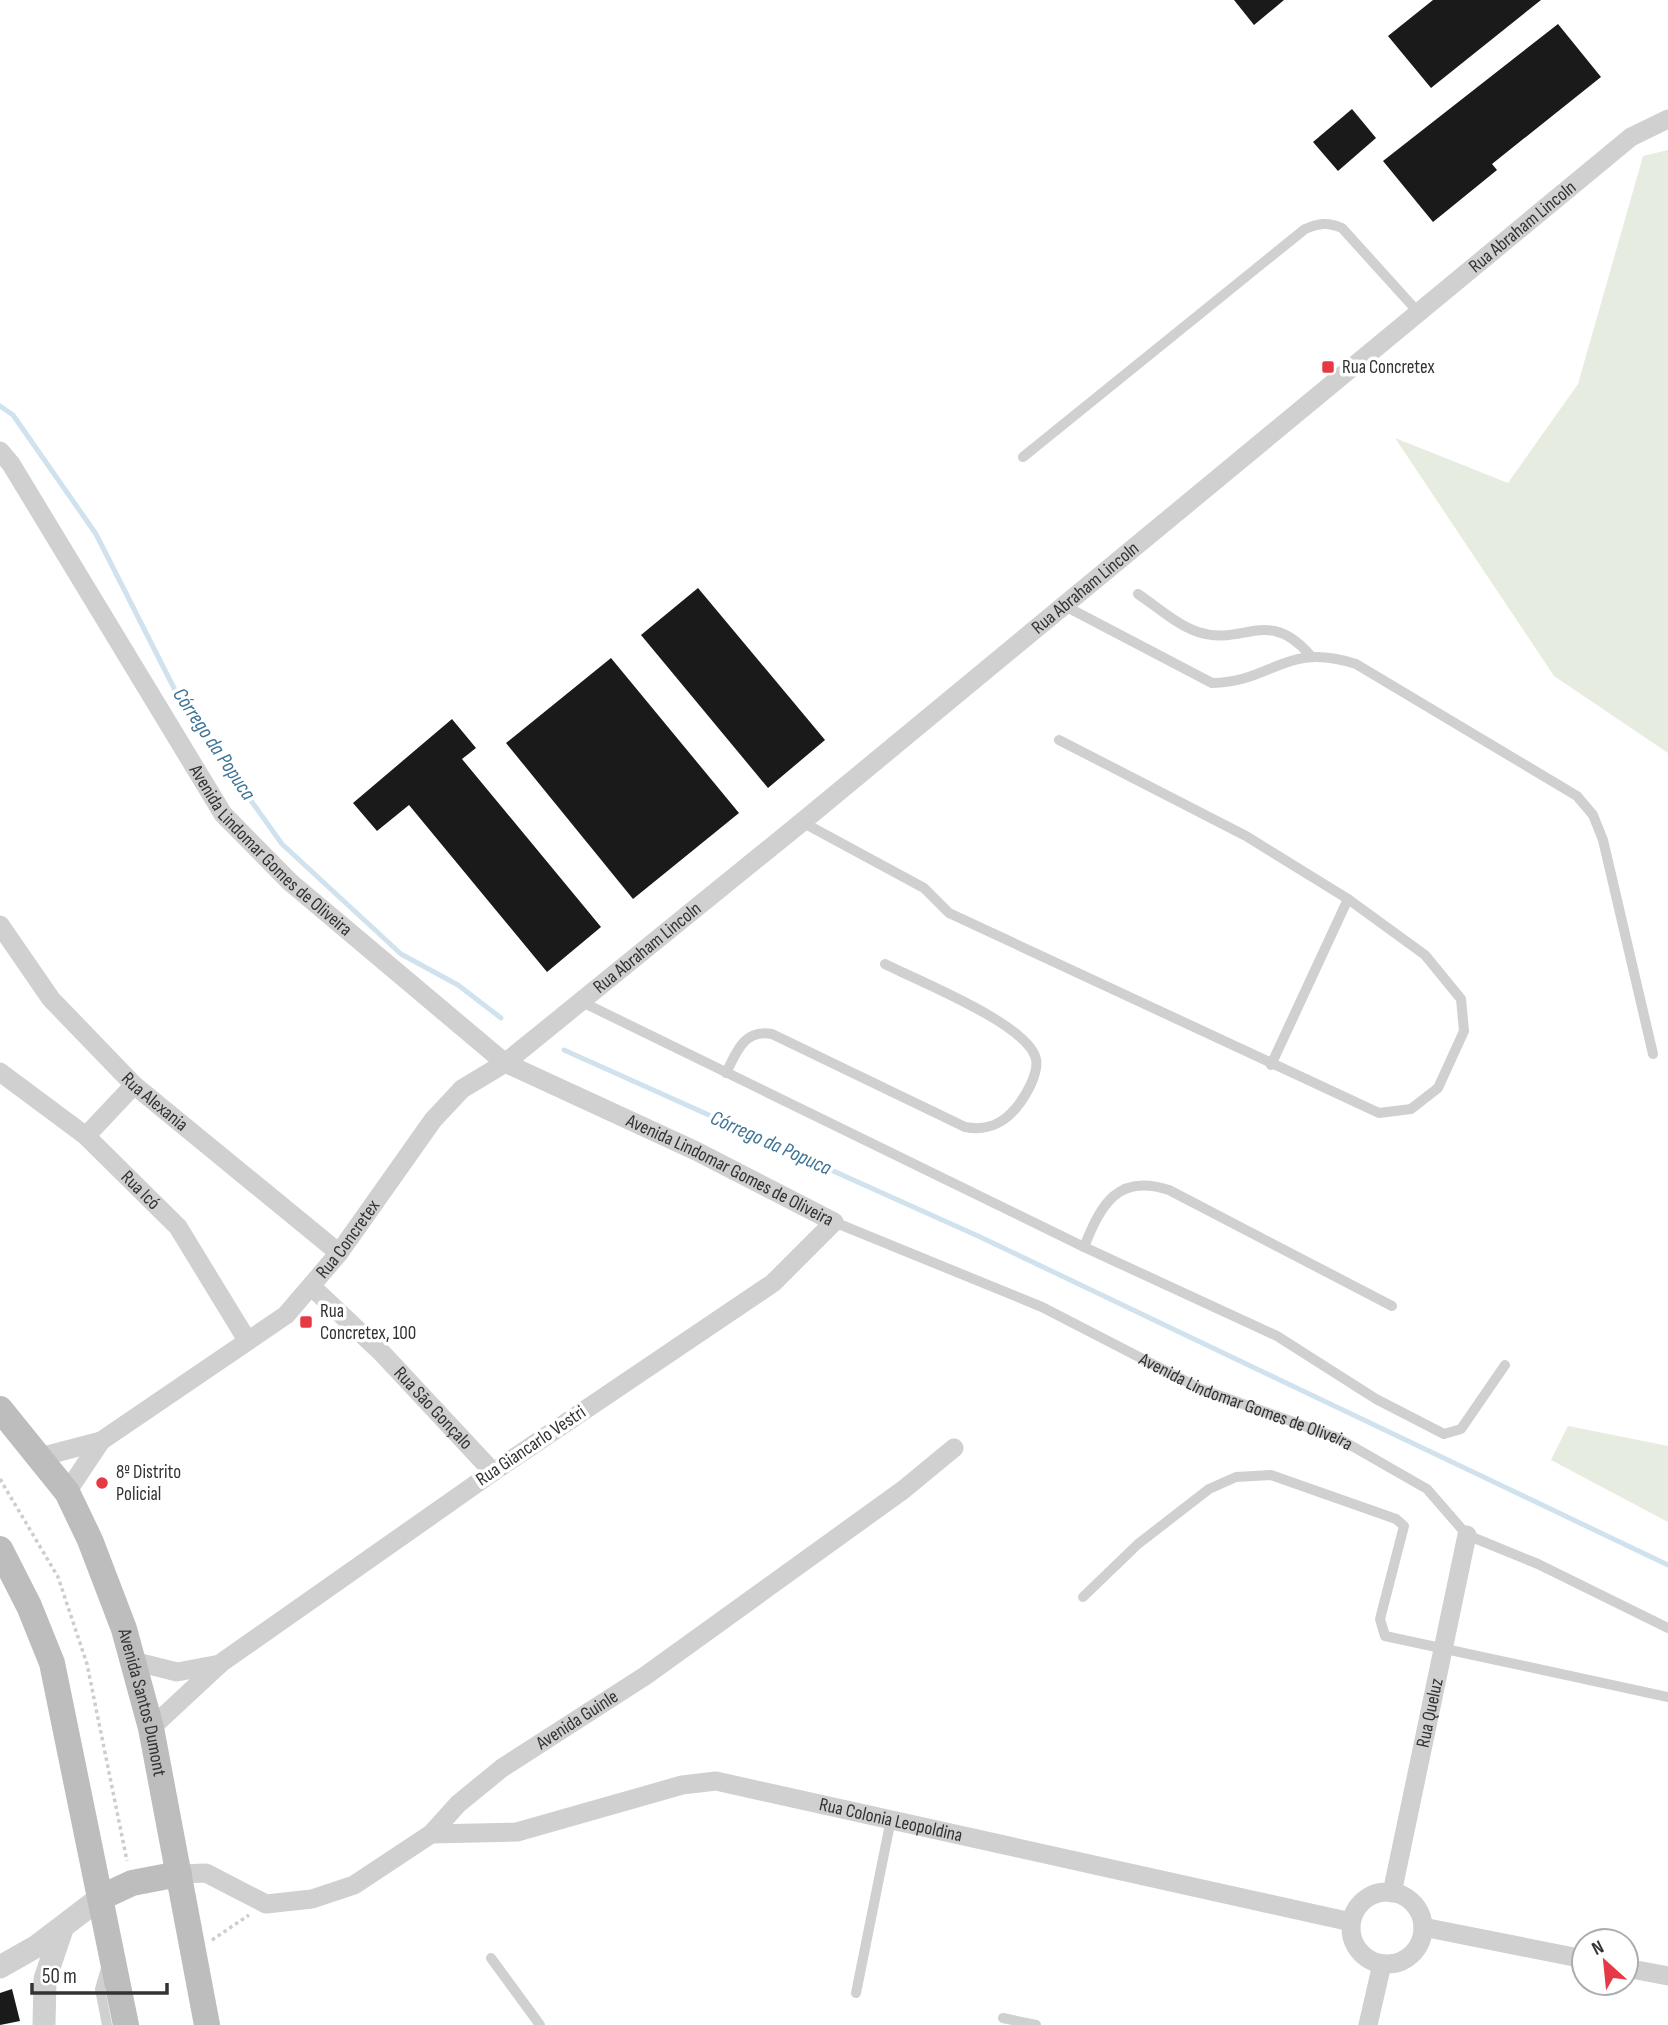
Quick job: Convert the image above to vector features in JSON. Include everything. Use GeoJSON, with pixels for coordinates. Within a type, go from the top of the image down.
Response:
{"type":"FeatureCollection","features":[{"type":"Feature","properties":{"kind":"main road","name":"Avenida Santos Dumont"},"geometry":{"type":"LineString","coordinates":[[0,1409],[67,1492],[109,1586],[151,1728],[207,2025]]}},
{"type":"Feature","properties":{"kind":"main road"},"geometry":{"type":"LineString","coordinates":[[0,1549],[29,1606],[52,1663],[126,2025]]}},
{"type":"Feature","properties":{"kind":"main road"},"geometry":{"type":"LineString","coordinates":[[100,1898],[132,1884],[179,1874]]}},
{"type":"Feature","properties":{"kind":"street","name":"Rua Abraham Lincoln"},"geometry":{"type":"LineString","coordinates":[[505,1063],[802,822],[1631,137],[1668,119]]}},
{"type":"Feature","properties":{"kind":"street","name":"Avenida Lindomar Gomes de Oliveira"},"geometry":{"type":"LineString","coordinates":[[0,451],[11,464],[223,814],[290,882],[505,1063],[696,1151],[834,1222]]}},
{"type":"Feature","properties":{"kind":"street","name":"Rua Alexania"},"geometry":{"type":"LineString","coordinates":[[0,925],[51,999],[134,1085],[339,1253]]}},
{"type":"Feature","properties":{"kind":"street","name":"Rua Concretex"},"geometry":{"type":"LineString","coordinates":[[40,1457],[101,1441],[286,1315],[313,1287],[339,1253],[433,1120],[462,1089],[505,1063]]}},
{"type":"Feature","properties":{"kind":"street","name":"Rua Icó"},"geometry":{"type":"LineString","coordinates":[[0,1072],[86,1136],[178,1227],[247,1340]]}},
{"type":"Feature","properties":{"kind":"street"},"geometry":{"type":"LineString","coordinates":[[86,1136],[134,1085]]}},
{"type":"Feature","properties":{"kind":"street","name":"Rua Giancarlo Vestri"},"geometry":{"type":"LineString","coordinates":[[151,1728],[221,1663],[493,1472],[773,1283],[834,1222]]}},
{"type":"Feature","properties":{"kind":"street","name":"Rua São Gonçalo"},"geometry":{"type":"LineString","coordinates":[[313,1287],[381,1352],[493,1472]]}},
{"type":"Feature","properties":{"kind":"street","name":"Rua Concretex"},"geometry":{"type":"LineString","coordinates":[[67,1492],[101,1441]]}},
{"type":"Feature","properties":{"kind":"street","name":"Avenida Guinle"},"geometry":{"type":"LineString","coordinates":[[266,1904],[312,1899],[355,1885],[431,1834],[458,1804],[502,1768],[645,1676],[904,1490],[954,1448]]}},
{"type":"Feature","properties":{"kind":"street","name":"Rua Queluz"},"geometry":{"type":"LineString","coordinates":[[1392,1893],[1467,1535]]}},
{"type":"Feature","properties":{"kind":"street","name":"Rua Giancarlo Vestri"},"geometry":{"type":"LineString","coordinates":[[132,1661],[177,1672],[221,1663]]}},
{"type":"Feature","properties":{"kind":"street","name":"Rua Colonia Leopoldina"},"geometry":{"type":"LineString","coordinates":[[431,1834],[517,1832],[702,1781],[736,1783],[1351,1922]]}},
{"type":"Feature","properties":{"kind":"street"},"geometry":{"type":"LineString","coordinates":[[179,1874],[206,1873],[266,1904]]}},
{"type":"Feature","properties":{"kind":"street"},"geometry":{"type":"LineString","coordinates":[[1392,1893],[1414,1904],[1423,1927],[1422,1938],[1411,1955],[1402,1961],[1382,1964],[1361,1954],[1351,1934],[1351,1922],[1355,1912],[1371,1896],[1392,1893]]}},
{"type":"Feature","properties":{"kind":"street"},"geometry":{"type":"LineString","coordinates":[[0,1967],[61,1929],[100,1898]]}},
{"type":"Feature","properties":{"kind":"street"},"geometry":{"type":"LineString","coordinates":[[1423,1927],[1570,1956]]}},
{"type":"Feature","properties":{"kind":"street"},"geometry":{"type":"LineString","coordinates":[[44,2025],[44,1979],[61,1929]]}},
{"type":"Feature","properties":{"kind":"street"},"geometry":{"type":"LineString","coordinates":[[1368,2025],[1382,1964]]}},
{"type":"Feature","properties":{"kind":"street"},"geometry":{"type":"LineString","coordinates":[[1640,1971],[1668,1976]]}},
{"type":"Feature","properties":{"kind":"lane"},"geometry":{"type":"LineString","coordinates":[[1023,457],[1306,229],[1317,224],[1329,223],[1342,228],[1418,312]]}},
{"type":"Feature","properties":{"kind":"lane"},"geometry":{"type":"LineString","coordinates":[[1138,594],[1198,632],[1214,635],[1270,629],[1297,640],[1310,655]]}},
{"type":"Feature","properties":{"kind":"lane"},"geometry":{"type":"LineString","coordinates":[[1062,605],[1212,683],[1234,683],[1285,661],[1310,655],[1332,656],[1356,664],[1577,796],[1593,816],[1604,840],[1653,1054]]}},
{"type":"Feature","properties":{"kind":"lane"},"geometry":{"type":"LineString","coordinates":[[802,822],[924,888],[949,913],[1379,1113],[1411,1109],[1438,1088],[1464,1031],[1461,999],[1425,955],[1349,899],[1246,836],[1059,740]]}},
{"type":"Feature","properties":{"kind":"lane"},"geometry":{"type":"LineString","coordinates":[[1271,1065],[1349,899]]}},
{"type":"Feature","properties":{"kind":"lane"},"geometry":{"type":"LineString","coordinates":[[726,1073],[741,1043],[749,1035],[760,1032],[772,1034],[965,1127],[979,1130],[1008,1117],[1019,1105],[1035,1074],[1037,1061],[1032,1049],[1005,1023],[885,964]]}},
{"type":"Feature","properties":{"kind":"lane"},"geometry":{"type":"LineString","coordinates":[[580,1000],[1084,1247],[1277,1336],[1376,1399],[1444,1434],[1461,1429],[1505,1365]]}},
{"type":"Feature","properties":{"kind":"lane"},"geometry":{"type":"LineString","coordinates":[[1084,1247],[1099,1210],[1108,1200],[1137,1185],[1154,1185],[1170,1190],[1392,1306]]}},
{"type":"Feature","properties":{"kind":"lane","name":"Avenida Lindomar Gomes de Oliveira"},"geometry":{"type":"LineString","coordinates":[[834,1222],[1042,1307],[1201,1389],[1338,1438],[1427,1489],[1467,1535],[1538,1564],[1668,1628]]}},
{"type":"Feature","properties":{"kind":"lane"},"geometry":{"type":"LineString","coordinates":[[1083,1597],[1138,1544],[1209,1489],[1236,1477],[1271,1475],[1401,1522],[1404,1526],[1380,1619],[1381,1630],[1385,1636],[1668,1697]]}},
{"type":"Feature","properties":{"kind":"lane"},"geometry":{"type":"LineString","coordinates":[[856,1993],[891,1818]]}},
{"type":"Feature","properties":{"kind":"lane"},"geometry":{"type":"LineString","coordinates":[[107,2025],[100,1989],[111,1954]]}},
{"type":"Feature","properties":{"kind":"lane"},"geometry":{"type":"LineString","coordinates":[[491,1958],[540,2025]]}},
{"type":"Feature","properties":{"kind":"lane"},"geometry":{"type":"LineString","coordinates":[[1003,2018],[1036,2025]]}},
{"type":"Feature","properties":{"kind":"path"},"geometry":{"type":"LineString","coordinates":[[0,1479],[58,1577],[87,1664],[132,1884]]}},
{"type":"Feature","properties":{"kind":"path"},"geometry":{"type":"LineString","coordinates":[[193,1953],[266,1904]]}},
{"type":"Feature","properties":{"kind":"shaded area"},"geometry":{"type":"Polygon","coordinates":[[[1668,150],[1668,753],[1554,676],[1395,438],[1508,483],[1578,384],[1643,156],[1668,150]]]}},
{"type":"Feature","properties":{"kind":"shaded area"},"geometry":{"type":"Polygon","coordinates":[[[1568,1426],[1668,1446],[1668,1522],[1551,1460],[1568,1426]]]}},
{"type":"Feature","properties":{"kind":"building"},"geometry":{"type":"Polygon","coordinates":[[[1234,0],[1284,0],[1254,25],[1234,0]]]}},
{"type":"Feature","properties":{"kind":"building"},"geometry":{"type":"Polygon","coordinates":[[[1433,0],[1541,0],[1431,88],[1388,36],[1433,0]]]}},
{"type":"Feature","properties":{"kind":"building"},"geometry":{"type":"Polygon","coordinates":[[[1558,24],[1601,77],[1492,164],[1497,170],[1433,222],[1383,161],[1558,24]]]}},
{"type":"Feature","properties":{"kind":"building"},"geometry":{"type":"Polygon","coordinates":[[[1352,109],[1376,138],[1338,171],[1313,142],[1352,109]]]}},
{"type":"Feature","properties":{"kind":"building"},"geometry":{"type":"Polygon","coordinates":[[[698,588],[825,740],[768,788],[641,635],[698,588]]]}},
{"type":"Feature","properties":{"kind":"building"},"geometry":{"type":"Polygon","coordinates":[[[611,658],[739,813],[633,899],[506,743],[611,658]]]}},
{"type":"Feature","properties":{"kind":"building"},"geometry":{"type":"Polygon","coordinates":[[[452,719],[476,748],[462,759],[601,927],[547,972],[409,805],[377,831],[353,803],[452,719]]]}},
{"type":"Feature","properties":{"kind":"building"},"geometry":{"type":"Polygon","coordinates":[[[12,1989],[20,2021],[0,2025],[0,1993],[12,1989]]]}},
{"type":"Feature","properties":{"kind":"waterway","name":"Córrego da Popuca"},"geometry":{"type":"LineString","coordinates":[[0,406],[13,415],[96,534],[182,704],[282,844],[401,954],[458,985],[501,1018]]}},
{"type":"Feature","properties":{"kind":"waterway"},"geometry":{"type":"LineString","coordinates":[[564,1050],[978,1236],[1668,1565]]}},
{"type":"Feature","properties":{"kind":"place","name":"Rua Concretex"},"geometry":{"type":"Point","coordinates":[1328,367]}},
{"type":"Feature","properties":{"kind":"place","name":"Rua Concretex, 100"},"geometry":{"type":"Point","coordinates":[306,1322]}},
{"type":"Feature","properties":{"kind":"place","name":"8º Distrito Policial"},"geometry":{"type":"Point","coordinates":[102,1483]}}]}
